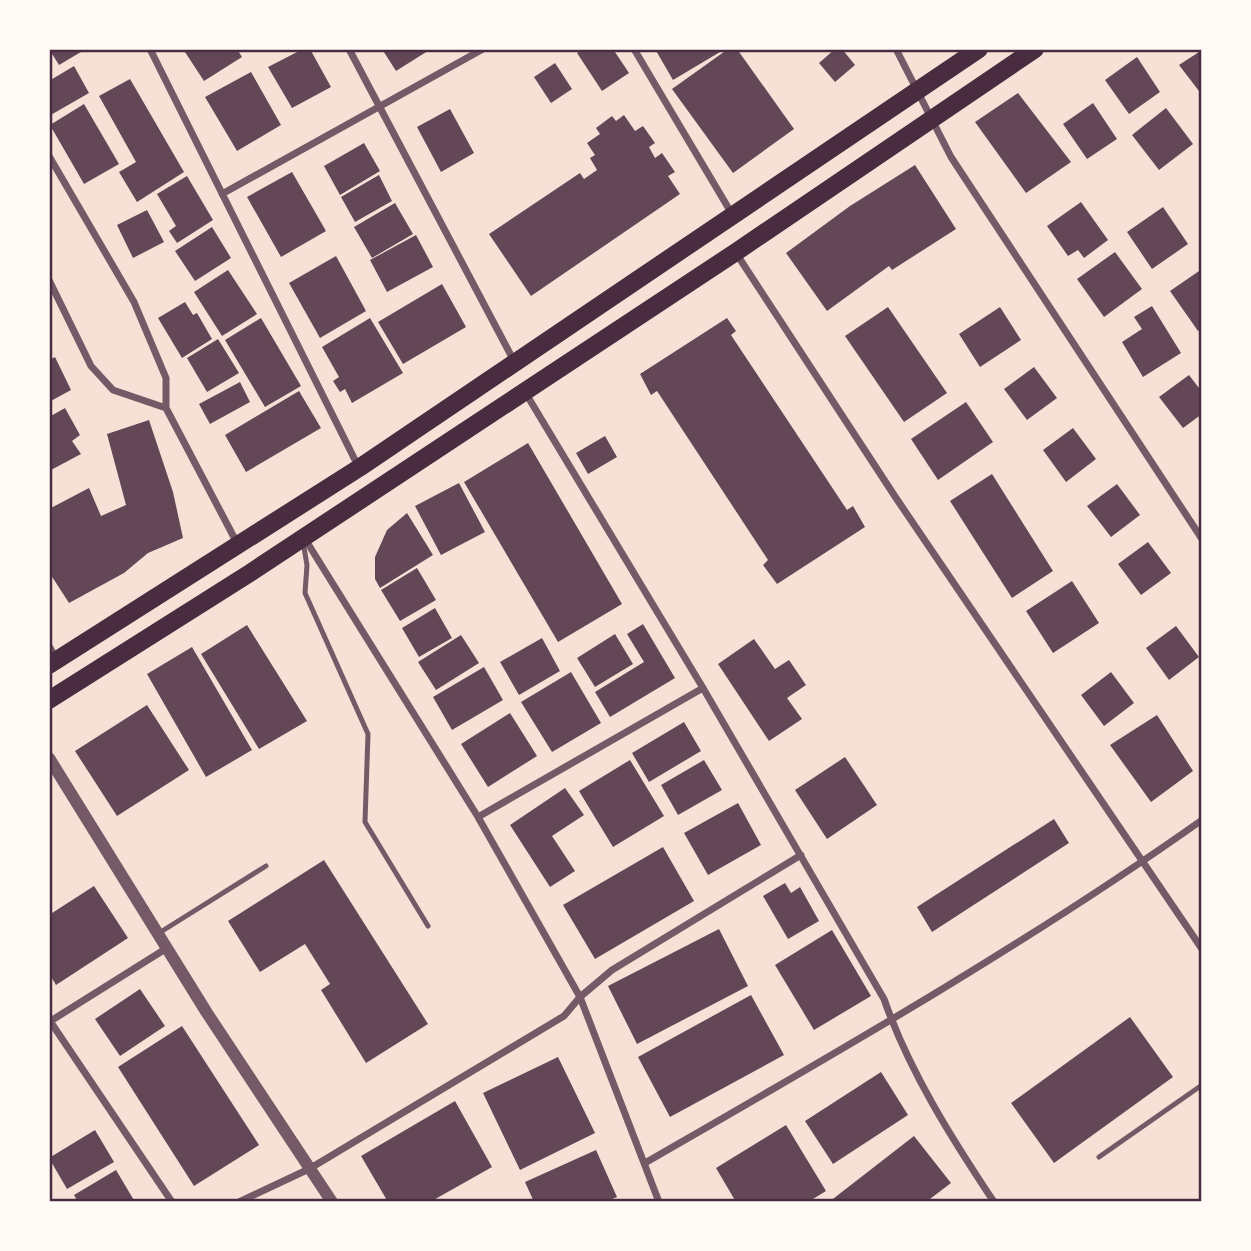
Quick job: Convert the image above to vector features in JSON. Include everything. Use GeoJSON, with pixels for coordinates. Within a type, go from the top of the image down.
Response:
{"type":"FeatureCollection","features":[{"type":"Feature","properties":{"kind":"main road"},"geometry":{"type":"LineString","coordinates":[[52,657],[359,468],[979,49]]}},
{"type":"Feature","properties":{"kind":"main road"},"geometry":{"type":"LineString","coordinates":[[49,699],[250,573],[302,536],[736,252],[1035,49]]}},
{"type":"Feature","properties":{"kind":"street"},"geometry":{"type":"LineString","coordinates":[[150,49],[346,435],[359,468]]}},
{"type":"Feature","properties":{"kind":"street"},"geometry":{"type":"LineString","coordinates":[[349,49],[497,335],[515,363]]}},
{"type":"Feature","properties":{"kind":"street"},"geometry":{"type":"LineString","coordinates":[[222,194],[483,49]]}},
{"type":"Feature","properties":{"kind":"street"},"geometry":{"type":"LineString","coordinates":[[634,49],[733,216]]}},
{"type":"Feature","properties":{"kind":"street"},"geometry":{"type":"LineString","coordinates":[[896,49],[920,90],[951,156],[1202,538]]}},
{"type":"Feature","properties":{"kind":"street"},"geometry":{"type":"LineString","coordinates":[[49,156],[134,302],[166,378],[166,408],[237,544]]}},
{"type":"Feature","properties":{"kind":"street"},"geometry":{"type":"LineString","coordinates":[[736,252],[896,498],[1145,861],[1202,949]]}},
{"type":"Feature","properties":{"kind":"street"},"geometry":{"type":"LineString","coordinates":[[49,280],[91,366],[113,390],[166,408]]}},
{"type":"Feature","properties":{"kind":"street"},"geometry":{"type":"LineString","coordinates":[[524,392],[801,855],[884,999],[892,1021],[951,1138],[994,1202]]}},
{"type":"Feature","properties":{"kind":"street"},"geometry":{"type":"LineString","coordinates":[[302,536],[478,817],[580,997],[659,1202]]}},
{"type":"Feature","properties":{"kind":"street"},"geometry":{"type":"LineString","coordinates":[[478,817],[703,688]]}},
{"type":"Feature","properties":{"kind":"street"},"geometry":{"type":"LineString","coordinates":[[49,758],[207,1013],[331,1202]]}},
{"type":"Feature","properties":{"kind":"street"},"geometry":{"type":"LineString","coordinates":[[645,1163],[892,1021],[1145,861],[1202,820]]}},
{"type":"Feature","properties":{"kind":"street"},"geometry":{"type":"LineString","coordinates":[[239,1202],[309,1169],[564,1016],[580,997],[612,970],[801,855]]}},
{"type":"Feature","properties":{"kind":"street"},"geometry":{"type":"LineString","coordinates":[[168,947],[50,1022],[172,1202]]}},
{"type":"Feature","properties":{"kind":"lane"},"geometry":{"type":"LineString","coordinates":[[302,536],[307,565],[305,593],[368,734],[365,822],[428,926]]}},
{"type":"Feature","properties":{"kind":"lane"},"geometry":{"type":"LineString","coordinates":[[159,933],[267,866]]}},
{"type":"Feature","properties":{"kind":"lane"},"geometry":{"type":"LineString","coordinates":[[1099,1157],[1202,1085]]}},
{"type":"Feature","properties":{"kind":"building"},"geometry":{"type":"Polygon","coordinates":[[[49,49],[86,49],[59,65],[49,49]]]}},
{"type":"Feature","properties":{"kind":"building"},"geometry":{"type":"Polygon","coordinates":[[[183,49],[237,49],[242,57],[204,81],[183,49]]]}},
{"type":"Feature","properties":{"kind":"building"},"geometry":{"type":"Polygon","coordinates":[[[303,49],[310,49],[331,87],[292,108],[268,67],[303,49]]]}},
{"type":"Feature","properties":{"kind":"building"},"geometry":{"type":"Polygon","coordinates":[[[382,49],[431,49],[396,71],[382,49]]]}},
{"type":"Feature","properties":{"kind":"building"},"geometry":{"type":"Polygon","coordinates":[[[584,49],[613,49],[629,73],[602,91],[577,53],[584,49]]]}},
{"type":"Feature","properties":{"kind":"building"},"geometry":{"type":"Polygon","coordinates":[[[655,49],[719,49],[720,52],[673,80],[655,49]]]}},
{"type":"Feature","properties":{"kind":"building"},"geometry":{"type":"Polygon","coordinates":[[[728,49],[737,49],[794,129],[733,173],[672,89],[728,49]]]}},
{"type":"Feature","properties":{"kind":"building"},"geometry":{"type":"Polygon","coordinates":[[[835,49],[842,49],[855,65],[835,82],[819,63],[835,49]]]}},
{"type":"Feature","properties":{"kind":"building"},"geometry":{"type":"Polygon","coordinates":[[[1202,50],[1202,95],[1179,65],[1202,50]]]}},
{"type":"Feature","properties":{"kind":"building"},"geometry":{"type":"Polygon","coordinates":[[[1137,57],[1160,92],[1129,114],[1105,80],[1137,57]]]}},
{"type":"Feature","properties":{"kind":"building"},"geometry":{"type":"Polygon","coordinates":[[[555,63],[572,89],[551,103],[534,77],[555,63]]]}},
{"type":"Feature","properties":{"kind":"building"},"geometry":{"type":"Polygon","coordinates":[[[74,66],[89,93],[49,116],[49,81],[74,66]]]}},
{"type":"Feature","properties":{"kind":"building"},"geometry":{"type":"Polygon","coordinates":[[[251,72],[281,125],[237,151],[205,97],[251,72]]]}},
{"type":"Feature","properties":{"kind":"building"},"geometry":{"type":"Polygon","coordinates":[[[130,79],[184,172],[137,202],[119,172],[136,162],[99,96],[130,79]]]}},
{"type":"Feature","properties":{"kind":"building"},"geometry":{"type":"Polygon","coordinates":[[[1018,93],[1071,162],[1026,193],[975,122],[1018,93]]]}},
{"type":"Feature","properties":{"kind":"building"},"geometry":{"type":"Polygon","coordinates":[[[1093,103],[1117,139],[1087,159],[1063,124],[1093,103]]]}},
{"type":"Feature","properties":{"kind":"building"},"geometry":{"type":"Polygon","coordinates":[[[84,104],[119,164],[84,184],[50,125],[84,104]]]}},
{"type":"Feature","properties":{"kind":"building"},"geometry":{"type":"Polygon","coordinates":[[[1166,108],[1193,144],[1159,170],[1132,135],[1166,108]]]}},
{"type":"Feature","properties":{"kind":"building"},"geometry":{"type":"Polygon","coordinates":[[[450,109],[474,153],[441,172],[417,127],[450,109]]]}},
{"type":"Feature","properties":{"kind":"building"},"geometry":{"type":"Polygon","coordinates":[[[624,115],[635,131],[643,126],[655,143],[649,147],[655,158],[662,153],[675,172],[668,176],[680,194],[531,296],[489,234],[580,173],[584,179],[597,170],[590,158],[595,155],[587,143],[600,134],[596,128],[612,116],[616,121],[624,115]]]}},
{"type":"Feature","properties":{"kind":"building"},"geometry":{"type":"Polygon","coordinates":[[[364,143],[380,171],[340,195],[324,166],[364,143]]]}},
{"type":"Feature","properties":{"kind":"building"},"geometry":{"type":"Polygon","coordinates":[[[915,165],[956,229],[892,270],[889,266],[827,311],[786,253],[850,206],[915,165]]]}},
{"type":"Feature","properties":{"kind":"building"},"geometry":{"type":"Polygon","coordinates":[[[292,172],[326,231],[281,257],[247,197],[292,172]]]}},
{"type":"Feature","properties":{"kind":"building"},"geometry":{"type":"Polygon","coordinates":[[[379,175],[392,201],[355,222],[341,197],[379,175]]]}},
{"type":"Feature","properties":{"kind":"building"},"geometry":{"type":"Polygon","coordinates":[[[187,176],[213,220],[177,243],[169,231],[176,226],[157,194],[187,176]]]}},
{"type":"Feature","properties":{"kind":"building"},"geometry":{"type":"Polygon","coordinates":[[[1081,202],[1108,240],[1084,258],[1078,250],[1068,256],[1047,226],[1081,202]]]}},
{"type":"Feature","properties":{"kind":"building"},"geometry":{"type":"Polygon","coordinates":[[[395,203],[413,234],[372,258],[354,227],[395,203]]]}},
{"type":"Feature","properties":{"kind":"building"},"geometry":{"type":"Polygon","coordinates":[[[1163,207],[1188,244],[1152,269],[1127,232],[1163,207]]]}},
{"type":"Feature","properties":{"kind":"building"},"geometry":{"type":"Polygon","coordinates":[[[147,210],[164,242],[133,258],[117,225],[147,210]]]}},
{"type":"Feature","properties":{"kind":"building"},"geometry":{"type":"Polygon","coordinates":[[[212,227],[231,258],[195,281],[175,251],[212,227]]]}},
{"type":"Feature","properties":{"kind":"building"},"geometry":{"type":"Polygon","coordinates":[[[416,235],[433,267],[387,292],[370,260],[416,235]]]}},
{"type":"Feature","properties":{"kind":"building"},"geometry":{"type":"Polygon","coordinates":[[[1115,252],[1142,289],[1104,317],[1077,279],[1115,252]]]}},
{"type":"Feature","properties":{"kind":"building"},"geometry":{"type":"Polygon","coordinates":[[[336,256],[366,311],[320,338],[289,283],[336,256]]]}},
{"type":"Feature","properties":{"kind":"building"},"geometry":{"type":"Polygon","coordinates":[[[1202,269],[1202,328],[1198,331],[1170,291],[1202,269]]]}},
{"type":"Feature","properties":{"kind":"building"},"geometry":{"type":"Polygon","coordinates":[[[228,270],[257,314],[222,336],[194,292],[228,270]]]}},
{"type":"Feature","properties":{"kind":"building"},"geometry":{"type":"Polygon","coordinates":[[[442,284],[466,327],[403,364],[378,322],[442,284]]]}},
{"type":"Feature","properties":{"kind":"building"},"geometry":{"type":"Polygon","coordinates":[[[185,302],[193,315],[197,313],[212,339],[182,358],[158,318],[185,302]]]}},
{"type":"Feature","properties":{"kind":"building"},"geometry":{"type":"Polygon","coordinates":[[[1152,306],[1181,353],[1143,377],[1122,342],[1142,329],[1134,317],[1152,306]]]}},
{"type":"Feature","properties":{"kind":"building"},"geometry":{"type":"Polygon","coordinates":[[[888,307],[947,393],[904,422],[845,336],[888,307]]]}},
{"type":"Feature","properties":{"kind":"building"},"geometry":{"type":"Polygon","coordinates":[[[1000,307],[1021,340],[980,367],[959,334],[1000,307]]]}},
{"type":"Feature","properties":{"kind":"building"},"geometry":{"type":"Polygon","coordinates":[[[261,318],[301,386],[265,407],[225,340],[261,318]]]}},
{"type":"Feature","properties":{"kind":"building"},"geometry":{"type":"Polygon","coordinates":[[[370,318],[403,373],[352,403],[345,389],[340,392],[333,381],[339,377],[322,347],[370,318]]]}},
{"type":"Feature","properties":{"kind":"building"},"geometry":{"type":"Polygon","coordinates":[[[727,318],[736,331],[731,335],[847,510],[853,506],[865,527],[777,584],[763,565],[768,560],[657,391],[651,395],[640,374],[727,318]]]}},
{"type":"Feature","properties":{"kind":"building"},"geometry":{"type":"Polygon","coordinates":[[[218,339],[239,373],[207,392],[187,358],[218,339]]]}},
{"type":"Feature","properties":{"kind":"building"},"geometry":{"type":"Polygon","coordinates":[[[55,357],[71,390],[49,402],[49,360],[55,357]]]}},
{"type":"Feature","properties":{"kind":"building"},"geometry":{"type":"Polygon","coordinates":[[[1034,367],[1057,398],[1027,420],[1004,389],[1034,367]]]}},
{"type":"Feature","properties":{"kind":"building"},"geometry":{"type":"Polygon","coordinates":[[[1189,375],[1202,392],[1202,414],[1183,428],[1159,397],[1189,375]]]}},
{"type":"Feature","properties":{"kind":"building"},"geometry":{"type":"Polygon","coordinates":[[[240,382],[250,402],[210,424],[199,404],[240,382]]]}},
{"type":"Feature","properties":{"kind":"building"},"geometry":{"type":"Polygon","coordinates":[[[299,391],[321,428],[246,472],[225,435],[299,391]]]}},
{"type":"Feature","properties":{"kind":"building"},"geometry":{"type":"Polygon","coordinates":[[[966,402],[993,442],[938,480],[911,439],[966,402]]]}},
{"type":"Feature","properties":{"kind":"building"},"geometry":{"type":"Polygon","coordinates":[[[65,408],[80,435],[72,441],[81,454],[51,470],[49,417],[65,408]]]}},
{"type":"Feature","properties":{"kind":"building"},"geometry":{"type":"Polygon","coordinates":[[[149,420],[173,492],[183,538],[148,553],[124,573],[69,603],[49,572],[49,509],[89,488],[101,516],[126,505],[107,434],[149,420]]]}},
{"type":"Feature","properties":{"kind":"building"},"geometry":{"type":"Polygon","coordinates":[[[1073,428],[1096,459],[1066,482],[1043,450],[1073,428]]]}},
{"type":"Feature","properties":{"kind":"building"},"geometry":{"type":"Polygon","coordinates":[[[605,436],[617,457],[588,474],[576,453],[605,436]]]}},
{"type":"Feature","properties":{"kind":"building"},"geometry":{"type":"Polygon","coordinates":[[[528,443],[622,604],[558,642],[464,482],[528,443]]]}},
{"type":"Feature","properties":{"kind":"building"},"geometry":{"type":"Polygon","coordinates":[[[992,474],[1053,571],[1012,598],[950,501],[992,474]]]}},
{"type":"Feature","properties":{"kind":"building"},"geometry":{"type":"Polygon","coordinates":[[[459,483],[485,532],[441,555],[415,506],[459,483]]]}},
{"type":"Feature","properties":{"kind":"building"},"geometry":{"type":"Polygon","coordinates":[[[1117,484],[1140,515],[1111,537],[1087,506],[1117,484]]]}},
{"type":"Feature","properties":{"kind":"building"},"geometry":{"type":"Polygon","coordinates":[[[407,513],[433,555],[380,588],[375,579],[375,557],[387,530],[407,513]]]}},
{"type":"Feature","properties":{"kind":"building"},"geometry":{"type":"Polygon","coordinates":[[[1148,542],[1171,573],[1141,595],[1118,564],[1148,542]]]}},
{"type":"Feature","properties":{"kind":"building"},"geometry":{"type":"Polygon","coordinates":[[[417,568],[436,600],[400,621],[381,590],[417,568]]]}},
{"type":"Feature","properties":{"kind":"building"},"geometry":{"type":"Polygon","coordinates":[[[1072,581],[1099,623],[1053,653],[1026,611],[1072,581]]]}},
{"type":"Feature","properties":{"kind":"building"},"geometry":{"type":"Polygon","coordinates":[[[435,608],[452,638],[419,657],[402,628],[435,608]]]}},
{"type":"Feature","properties":{"kind":"building"},"geometry":{"type":"Polygon","coordinates":[[[643,624],[675,678],[610,717],[595,692],[644,662],[627,634],[643,624]]]}},
{"type":"Feature","properties":{"kind":"building"},"geometry":{"type":"Polygon","coordinates":[[[247,625],[307,721],[259,749],[201,654],[247,625]]]}},
{"type":"Feature","properties":{"kind":"building"},"geometry":{"type":"Polygon","coordinates":[[[1176,626],[1199,657],[1169,680],[1146,648],[1176,626]]]}},
{"type":"Feature","properties":{"kind":"building"},"geometry":{"type":"Polygon","coordinates":[[[615,634],[633,664],[595,687],[577,658],[615,634]]]}},
{"type":"Feature","properties":{"kind":"building"},"geometry":{"type":"Polygon","coordinates":[[[461,635],[479,663],[436,690],[418,662],[461,635]]]}},
{"type":"Feature","properties":{"kind":"building"},"geometry":{"type":"Polygon","coordinates":[[[542,638],[560,671],[519,695],[500,662],[542,638]]]}},
{"type":"Feature","properties":{"kind":"building"},"geometry":{"type":"Polygon","coordinates":[[[754,639],[775,669],[789,660],[806,685],[787,698],[802,719],[769,741],[718,664],[754,639]]]}},
{"type":"Feature","properties":{"kind":"building"},"geometry":{"type":"Polygon","coordinates":[[[192,647],[252,750],[206,777],[147,674],[192,647]]]}},
{"type":"Feature","properties":{"kind":"building"},"geometry":{"type":"Polygon","coordinates":[[[484,667],[503,700],[452,730],[433,697],[484,667]]]}},
{"type":"Feature","properties":{"kind":"building"},"geometry":{"type":"Polygon","coordinates":[[[571,672],[601,723],[552,752],[521,702],[571,672]]]}},
{"type":"Feature","properties":{"kind":"building"},"geometry":{"type":"Polygon","coordinates":[[[1111,672],[1134,703],[1104,726],[1081,695],[1111,672]]]}},
{"type":"Feature","properties":{"kind":"building"},"geometry":{"type":"Polygon","coordinates":[[[147,705],[189,770],[117,816],[75,751],[147,705]]]}},
{"type":"Feature","properties":{"kind":"building"},"geometry":{"type":"Polygon","coordinates":[[[510,713],[537,756],[488,787],[461,744],[510,713]]]}},
{"type":"Feature","properties":{"kind":"building"},"geometry":{"type":"Polygon","coordinates":[[[1157,715],[1193,771],[1151,802],[1110,745],[1157,715]]]}},
{"type":"Feature","properties":{"kind":"building"},"geometry":{"type":"Polygon","coordinates":[[[684,722],[701,751],[649,782],[632,753],[684,722]]]}},
{"type":"Feature","properties":{"kind":"building"},"geometry":{"type":"Polygon","coordinates":[[[845,757],[877,805],[827,839],[795,790],[845,757]]]}},
{"type":"Feature","properties":{"kind":"building"},"geometry":{"type":"Polygon","coordinates":[[[630,760],[664,816],[613,847],[579,791],[630,760]]]}},
{"type":"Feature","properties":{"kind":"building"},"geometry":{"type":"Polygon","coordinates":[[[704,760],[722,790],[678,815],[661,785],[704,760]]]}},
{"type":"Feature","properties":{"kind":"building"},"geometry":{"type":"Polygon","coordinates":[[[565,788],[584,815],[552,836],[575,871],[550,887],[510,825],[565,788]]]}},
{"type":"Feature","properties":{"kind":"building"},"geometry":{"type":"Polygon","coordinates":[[[738,803],[761,845],[708,875],[684,833],[738,803]]]}},
{"type":"Feature","properties":{"kind":"building"},"geometry":{"type":"Polygon","coordinates":[[[1054,819],[1069,843],[932,932],[917,907],[1054,819]]]}},
{"type":"Feature","properties":{"kind":"building"},"geometry":{"type":"Polygon","coordinates":[[[663,847],[694,901],[595,959],[563,905],[663,847]]]}},
{"type":"Feature","properties":{"kind":"building"},"geometry":{"type":"Polygon","coordinates":[[[324,860],[428,1024],[366,1063],[321,990],[330,984],[305,944],[260,972],[228,921],[324,860]]]}},
{"type":"Feature","properties":{"kind":"building"},"geometry":{"type":"Polygon","coordinates":[[[785,883],[791,893],[800,887],[819,921],[788,939],[763,896],[785,883]]]}},
{"type":"Feature","properties":{"kind":"building"},"geometry":{"type":"Polygon","coordinates":[[[94,886],[128,938],[56,985],[49,973],[49,915],[94,886]]]}},
{"type":"Feature","properties":{"kind":"building"},"geometry":{"type":"Polygon","coordinates":[[[719,929],[748,986],[637,1044],[608,986],[719,929]]]}},
{"type":"Feature","properties":{"kind":"building"},"geometry":{"type":"Polygon","coordinates":[[[832,930],[871,996],[814,1030],[775,965],[832,930]]]}},
{"type":"Feature","properties":{"kind":"building"},"geometry":{"type":"Polygon","coordinates":[[[140,989],[165,1026],[120,1056],[95,1019],[140,989]]]}},
{"type":"Feature","properties":{"kind":"building"},"geometry":{"type":"Polygon","coordinates":[[[751,995],[784,1055],[670,1117],[638,1057],[751,995]]]}},
{"type":"Feature","properties":{"kind":"building"},"geometry":{"type":"Polygon","coordinates":[[[1130,1017],[1173,1077],[1054,1163],[1011,1103],[1130,1017]]]}},
{"type":"Feature","properties":{"kind":"building"},"geometry":{"type":"Polygon","coordinates":[[[182,1026],[259,1145],[194,1186],[118,1067],[182,1026]]]}},
{"type":"Feature","properties":{"kind":"building"},"geometry":{"type":"Polygon","coordinates":[[[558,1057],[595,1133],[520,1170],[483,1093],[558,1057]]]}},
{"type":"Feature","properties":{"kind":"building"},"geometry":{"type":"Polygon","coordinates":[[[881,1072],[908,1115],[833,1164],[805,1121],[881,1072]]]}},
{"type":"Feature","properties":{"kind":"building"},"geometry":{"type":"Polygon","coordinates":[[[455,1101],[492,1167],[430,1202],[388,1202],[361,1156],[455,1101]]]}},
{"type":"Feature","properties":{"kind":"building"},"geometry":{"type":"Polygon","coordinates":[[[786,1125],[826,1191],[808,1202],[736,1202],[716,1168],[786,1125]]]}},
{"type":"Feature","properties":{"kind":"building"},"geometry":{"type":"Polygon","coordinates":[[[95,1130],[114,1162],[67,1189],[49,1158],[95,1130]]]}},
{"type":"Feature","properties":{"kind":"building"},"geometry":{"type":"Polygon","coordinates":[[[914,1136],[951,1183],[926,1202],[829,1202],[914,1136]]]}},
{"type":"Feature","properties":{"kind":"building"},"geometry":{"type":"Polygon","coordinates":[[[596,1150],[617,1197],[605,1202],[534,1202],[525,1182],[596,1150]]]}},
{"type":"Feature","properties":{"kind":"building"},"geometry":{"type":"Polygon","coordinates":[[[116,1170],[135,1202],[78,1202],[74,1195],[116,1170]]]}}]}
